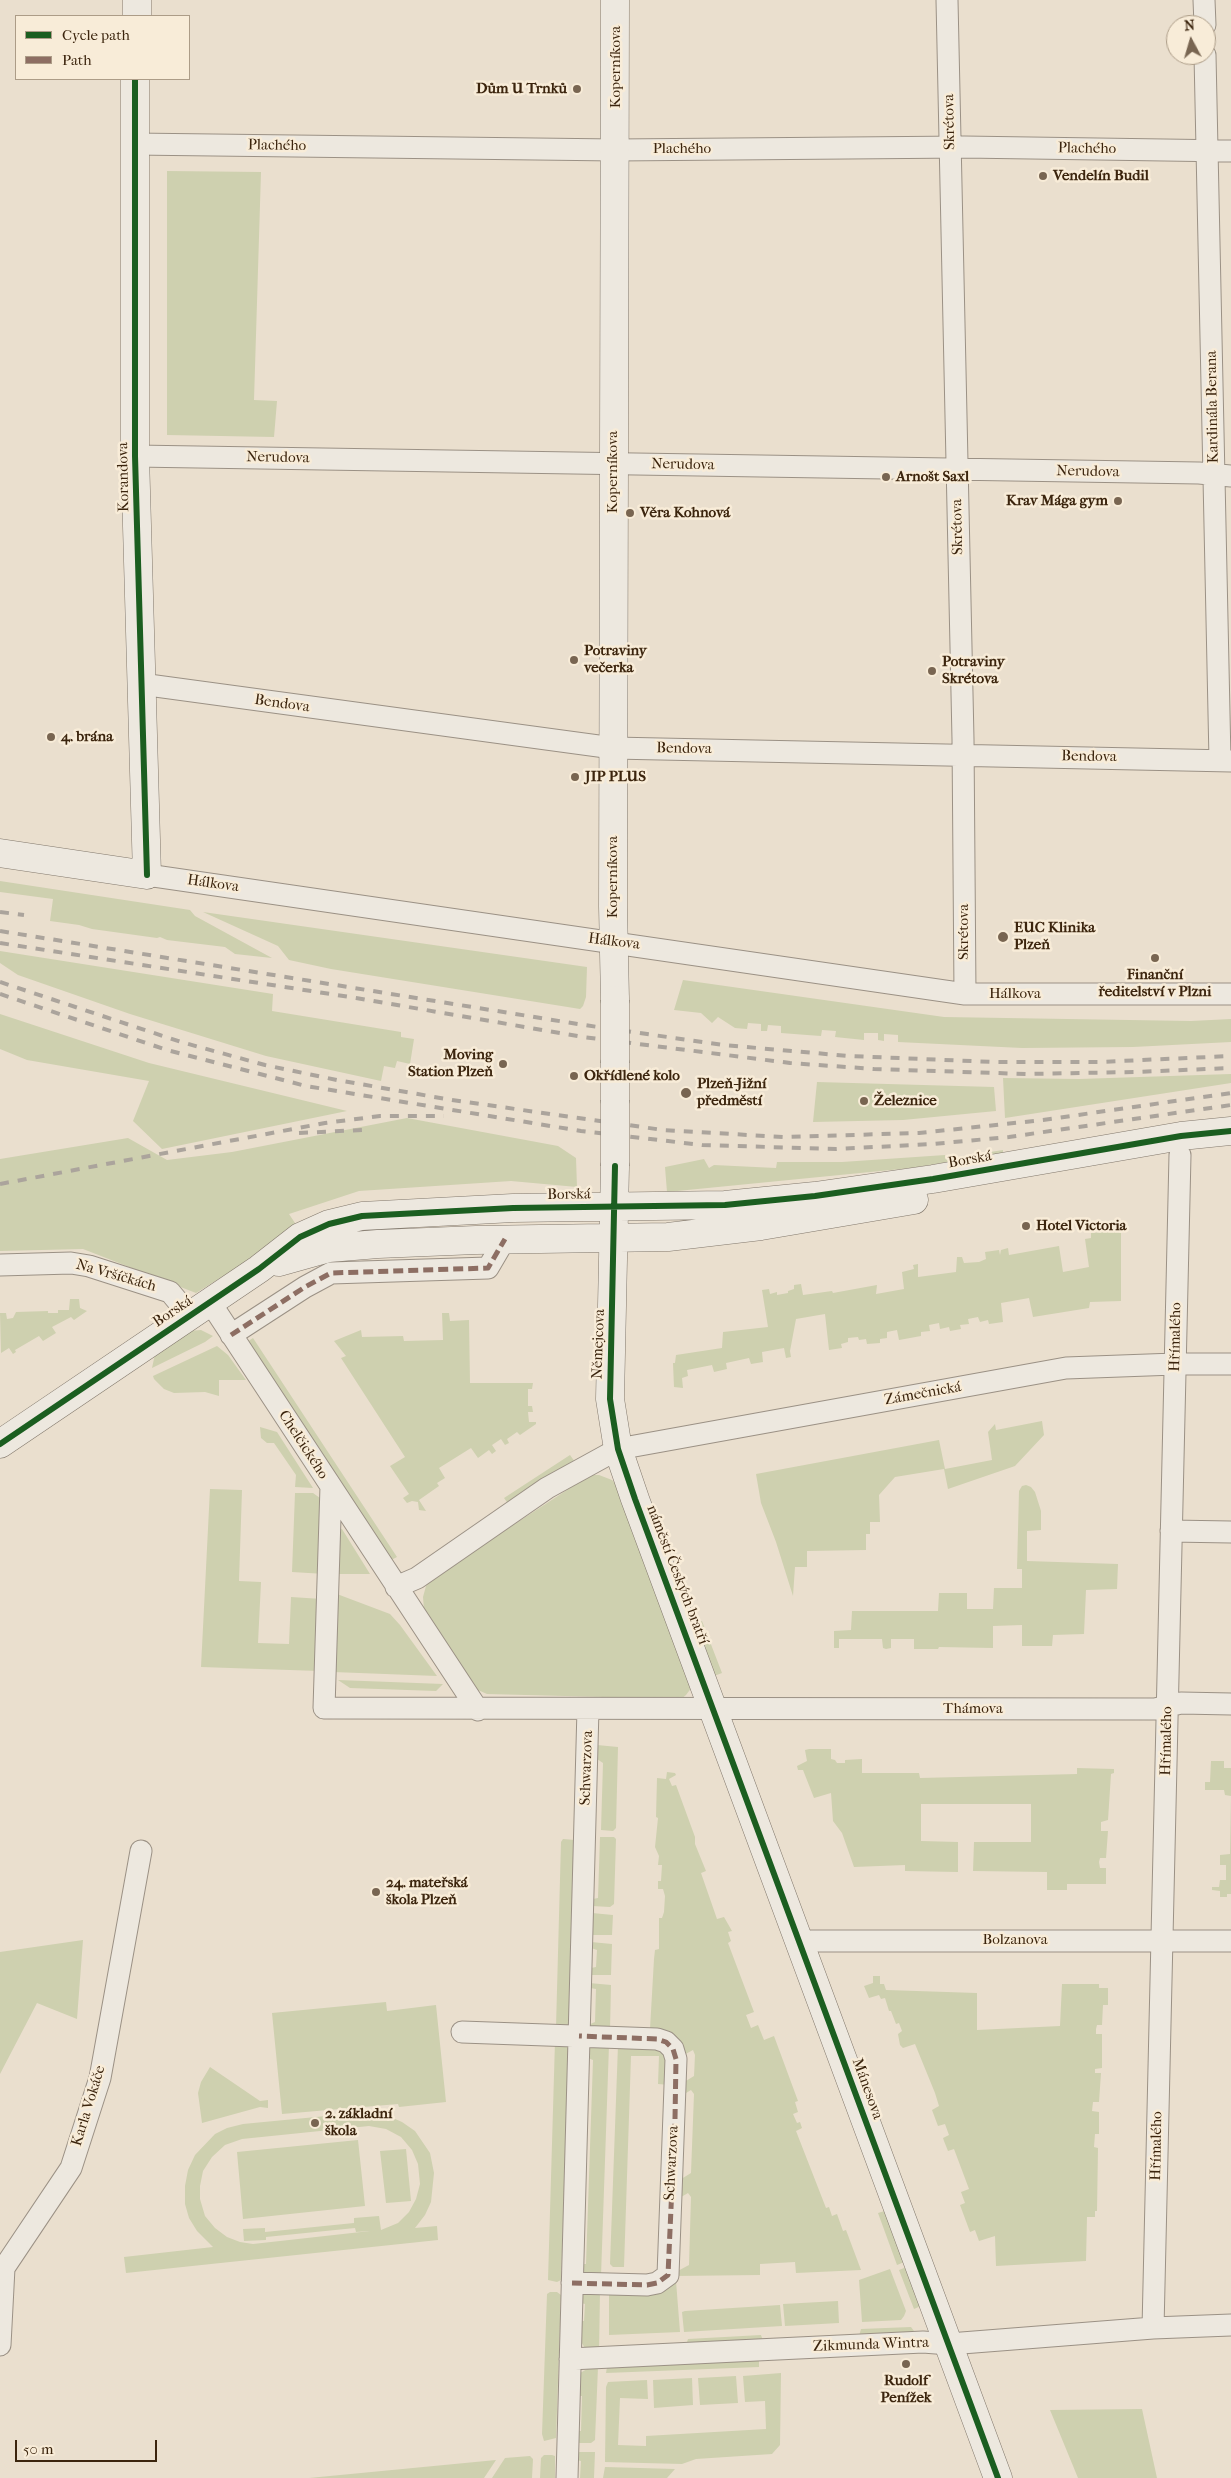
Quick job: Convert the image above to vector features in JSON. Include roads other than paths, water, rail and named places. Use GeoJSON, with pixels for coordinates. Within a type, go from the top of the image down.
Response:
{"type":"FeatureCollection","features":[{"type":"Feature","properties":{"kind":"street"},"geometry":{"type":"LineString","coordinates":[[137,0],[137,15]]}},
{"type":"Feature","properties":{"kind":"street","name":"Koperníkova"},"geometry":{"type":"LineString","coordinates":[[615,0],[616,150],[613,464],[613,943],[615,1100]]}},
{"type":"Feature","properties":{"kind":"street","name":"Skrétova"},"geometry":{"type":"LineString","coordinates":[[947,0],[963,755],[965,994]]}},
{"type":"Feature","properties":{"kind":"street"},"geometry":{"type":"LineString","coordinates":[[1204,0],[1204,15]]}},
{"type":"Feature","properties":{"kind":"street","name":"Kardinála Berana"},"geometry":{"type":"LineString","coordinates":[[1205,65],[1223,475],[1225,760]]}},
{"type":"Feature","properties":{"kind":"street","name":"Korandova"},"geometry":{"type":"LineString","coordinates":[[135,80],[135,456],[147,875]]}},
{"type":"Feature","properties":{"kind":"street","name":"Plachého"},"geometry":{"type":"LineString","coordinates":[[134,144],[616,150],[950,147],[1231,151]]}},
{"type":"Feature","properties":{"kind":"street","name":"Nerudova"},"geometry":{"type":"LineString","coordinates":[[135,456],[1223,475]]}},
{"type":"Feature","properties":{"kind":"street","name":"Bendova"},"geometry":{"type":"LineString","coordinates":[[142,684],[613,748],[1225,760]]}},
{"type":"Feature","properties":{"kind":"street","name":"Hálkova"},"geometry":{"type":"LineString","coordinates":[[0,853],[613,943],[675,950],[965,994],[1231,994]]}},
{"type":"Feature","properties":{"kind":"street","name":"Němejcova"},"geometry":{"type":"LineString","coordinates":[[615,1100],[615,1239],[610,1399],[618,1449]]}},
{"type":"Feature","properties":{"kind":"street","name":"Borská"},"geometry":{"type":"LineString","coordinates":[[0,1444],[259,1269],[300,1237],[329,1224],[362,1216],[513,1208],[725,1205],[814,1196],[933,1179],[1181,1136],[1231,1132]]}},
{"type":"Feature","properties":{"kind":"street","name":"Borská"},"geometry":{"type":"LineString","coordinates":[[259,1269],[328,1248],[505,1239],[668,1237],[761,1226],[1180,1155],[1231,1150]]}},
{"type":"Feature","properties":{"kind":"street","name":"Hřímalého"},"geometry":{"type":"LineString","coordinates":[[1153,2328],[1180,1155]]}},
{"type":"Feature","properties":{"kind":"street"},"geometry":{"type":"LineString","coordinates":[[231,1335],[305,1287],[331,1273],[488,1268],[505,1239]]}},
{"type":"Feature","properties":{"kind":"street","name":"Na Vršíčkách"},"geometry":{"type":"LineString","coordinates":[[0,1264],[71,1263],[89,1266],[170,1292],[200,1309]]}},
{"type":"Feature","properties":{"kind":"street","name":"Chelčického"},"geometry":{"type":"LineString","coordinates":[[200,1309],[231,1335],[396,1587]]}},
{"type":"Feature","properties":{"kind":"street","name":"Zámečnická"},"geometry":{"type":"LineString","coordinates":[[618,1449],[1066,1368],[1231,1364]]}},
{"type":"Feature","properties":{"kind":"street"},"geometry":{"type":"LineString","coordinates":[[478,1710],[396,1587],[417,1578],[547,1488],[618,1449]]}},
{"type":"Feature","properties":{"kind":"street","name":"náměstí Českých bratří"},"geometry":{"type":"LineString","coordinates":[[618,1449],[714,1709]]}},
{"type":"Feature","properties":{"kind":"street"},"geometry":{"type":"LineString","coordinates":[[331,1486],[324,1708],[478,1710],[714,1709]]}},
{"type":"Feature","properties":{"kind":"street"},"geometry":{"type":"LineString","coordinates":[[1171,1531],[1231,1532]]}},
{"type":"Feature","properties":{"kind":"street","name":"Thámova"},"geometry":{"type":"LineString","coordinates":[[714,1709],[1155,1709],[1167,1705],[1231,1704]]}},
{"type":"Feature","properties":{"kind":"street","name":"Mánesova"},"geometry":{"type":"LineString","coordinates":[[714,1709],[998,2478]]}},
{"type":"Feature","properties":{"kind":"street","name":"Schwarzova"},"geometry":{"type":"LineString","coordinates":[[567,2478],[588,1710]]}},
{"type":"Feature","properties":{"kind":"street","name":"Karla Vokáče"},"geometry":{"type":"LineString","coordinates":[[0,2345],[4,2268],[71,2168],[100,2078],[141,1851]]}},
{"type":"Feature","properties":{"kind":"street","name":"Bolzanova"},"geometry":{"type":"LineString","coordinates":[[799,1941],[1231,1940]]}},
{"type":"Feature","properties":{"kind":"street","name":"Schwarzova"},"geometry":{"type":"LineString","coordinates":[[462,2032],[656,2039],[666,2042],[673,2049],[676,2059],[668,2275],[657,2283],[646,2285],[572,2283]]}},
{"type":"Feature","properties":{"kind":"street","name":"Zikmunda Wintra"},"geometry":{"type":"LineString","coordinates":[[570,2359],[923,2342],[949,2344],[1153,2328],[1231,2325]]}},
{"type":"Feature","properties":{"kind":"railway"},"geometry":{"type":"LineString","coordinates":[[0,912],[24,915]]}},
{"type":"Feature","properties":{"kind":"railway"},"geometry":{"type":"LineString","coordinates":[[0,931],[584,1025],[723,1045],[849,1056],[993,1062],[1099,1062],[1231,1056]]}},
{"type":"Feature","properties":{"kind":"railway"},"geometry":{"type":"LineString","coordinates":[[0,943],[356,998],[583,1037],[790,1063],[874,1069],[1026,1074],[1231,1068]]}},
{"type":"Feature","properties":{"kind":"railway"},"geometry":{"type":"LineString","coordinates":[[0,982],[181,1042],[265,1065],[452,1100],[663,1130],[783,1137],[919,1133],[1043,1120],[1231,1093]]}},
{"type":"Feature","properties":{"kind":"railway"},"geometry":{"type":"LineString","coordinates":[[0,994],[167,1050],[306,1086],[581,1131],[702,1145],[836,1149],[933,1144],[1009,1137],[1231,1105]]}},
{"type":"Feature","properties":{"kind":"railway"},"geometry":{"type":"LineString","coordinates":[[0,1184],[325,1123],[380,1116],[444,1116]]}},
{"type":"Feature","properties":{"kind":"railway"},"geometry":{"type":"LineString","coordinates":[[299,1133],[362,1130]]}},
{"type":"Feature","properties":{"kind":"place","name":"Dům U Trnků"},"geometry":{"type":"Point","coordinates":[577,89]}},
{"type":"Feature","properties":{"kind":"place","name":"Vendelín Budil"},"geometry":{"type":"Point","coordinates":[1043,176]}},
{"type":"Feature","properties":{"kind":"place","name":"Arnošt Saxl"},"geometry":{"type":"Point","coordinates":[886,477]}},
{"type":"Feature","properties":{"kind":"place","name":"Krav Mága gym"},"geometry":{"type":"Point","coordinates":[1118,501]}},
{"type":"Feature","properties":{"kind":"place","name":"Věra Kohnová"},"geometry":{"type":"Point","coordinates":[630,513]}},
{"type":"Feature","properties":{"kind":"place","name":"Potraviny večerka"},"geometry":{"type":"Point","coordinates":[574,660]}},
{"type":"Feature","properties":{"kind":"place","name":"Potraviny Skrétova"},"geometry":{"type":"Point","coordinates":[932,671]}},
{"type":"Feature","properties":{"kind":"place","name":"4. brána"},"geometry":{"type":"Point","coordinates":[51,737]}},
{"type":"Feature","properties":{"kind":"place","name":"JIP PLUS"},"geometry":{"type":"Point","coordinates":[575,777]}},
{"type":"Feature","properties":{"kind":"place","name":"EUC Klinika Plzeň"},"geometry":{"type":"Point","coordinates":[1003,937]}},
{"type":"Feature","properties":{"kind":"place","name":"Finanční ředitelství v Plzni"},"geometry":{"type":"Point","coordinates":[1155,958]}},
{"type":"Feature","properties":{"kind":"place","name":"Moving Station Plzeň"},"geometry":{"type":"Point","coordinates":[503,1064]}},
{"type":"Feature","properties":{"kind":"place","name":"Okřídlené kolo"},"geometry":{"type":"Point","coordinates":[574,1076]}},
{"type":"Feature","properties":{"kind":"place","name":"Plzeň-Jižní předměstí"},"geometry":{"type":"Point","coordinates":[686,1093]}},
{"type":"Feature","properties":{"kind":"place","name":"Železnice"},"geometry":{"type":"Point","coordinates":[864,1101]}},
{"type":"Feature","properties":{"kind":"place","name":"Hotel Victoria"},"geometry":{"type":"Point","coordinates":[1026,1226]}},
{"type":"Feature","properties":{"kind":"place","name":"24. mateřská škola Plzeň"},"geometry":{"type":"Point","coordinates":[376,1892]}},
{"type":"Feature","properties":{"kind":"place","name":"2. základní škola"},"geometry":{"type":"Point","coordinates":[315,2123]}},
{"type":"Feature","properties":{"kind":"place","name":"Rudolf Penížek"},"geometry":{"type":"Point","coordinates":[906,2364]}}]}
